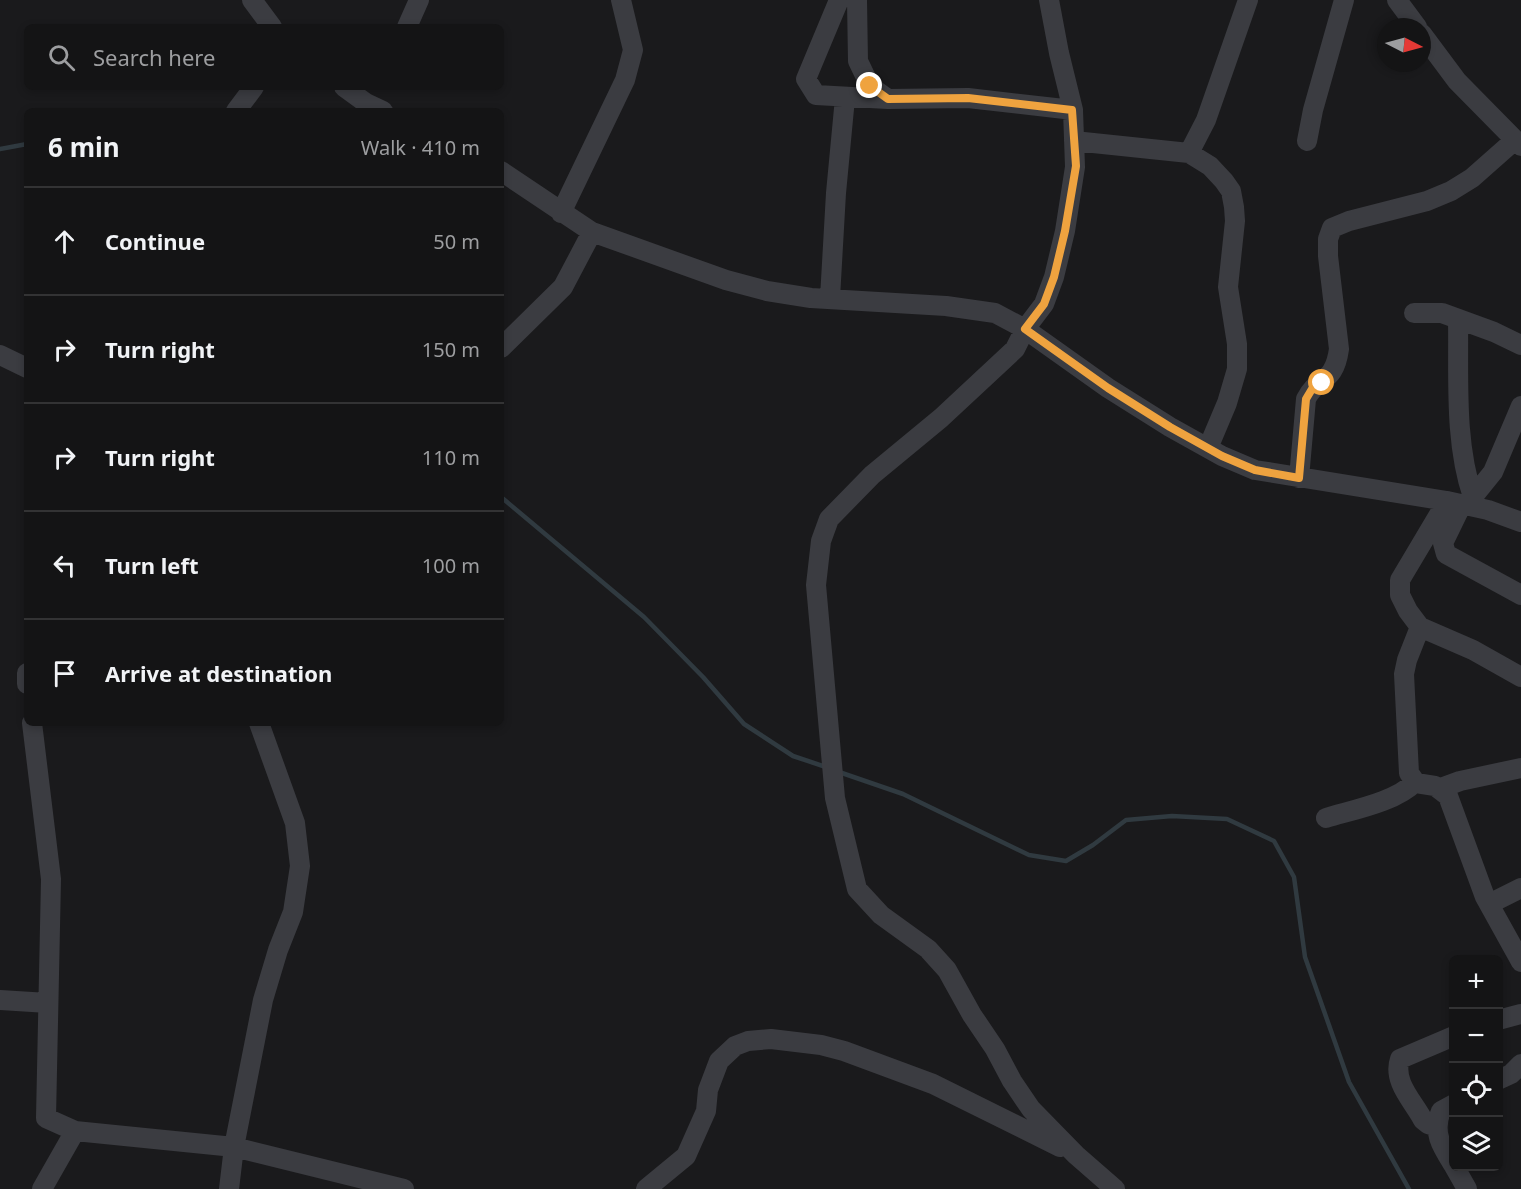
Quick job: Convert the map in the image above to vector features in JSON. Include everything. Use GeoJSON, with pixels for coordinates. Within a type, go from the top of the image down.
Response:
{"type":"FeatureCollection","features":[{"type":"Feature","properties":{"kind":"street"},"geometry":{"type":"LineString","coordinates":[[252,0],[270,24]]}},
{"type":"Feature","properties":{"kind":"street"},"geometry":{"type":"LineString","coordinates":[[408,24],[419,0]]}},
{"type":"Feature","properties":{"kind":"street"},"geometry":{"type":"LineString","coordinates":[[561,213],[625,80],[633,50],[621,0]]}},
{"type":"Feature","properties":{"kind":"street"},"geometry":{"type":"LineString","coordinates":[[839,0],[806,79],[816,95],[888,99],[968,98],[1072,110]]}},
{"type":"Feature","properties":{"kind":"street"},"geometry":{"type":"LineString","coordinates":[[857,0],[858,61],[870,86],[888,99]]}},
{"type":"Feature","properties":{"kind":"street"},"geometry":{"type":"LineString","coordinates":[[1049,0],[1072,110],[1076,166],[1065,231],[1054,277],[1044,304],[1025,329],[1015,349],[941,418],[872,475],[829,519],[821,541],[816,585],[835,798],[857,889],[881,915],[928,949],[947,970],[1031,1109],[1076,1155],[1115,1189]]}},
{"type":"Feature","properties":{"kind":"street"},"geometry":{"type":"LineString","coordinates":[[1189,153],[1206,120],[1248,0]]}},
{"type":"Feature","properties":{"kind":"street"},"geometry":{"type":"LineString","coordinates":[[1307,141],[1313,110],[1344,0]]}},
{"type":"Feature","properties":{"kind":"street"},"geometry":{"type":"LineString","coordinates":[[1397,0],[1410,18]]}},
{"type":"Feature","properties":{"kind":"street"},"geometry":{"type":"LineString","coordinates":[[1299,478],[1306,399],[1312,389],[1330,375],[1339,349],[1328,256],[1330,231],[1334,226],[1349,220],[1427,201],[1451,191],[1518,143],[1457,81],[1431,46]]}},
{"type":"Feature","properties":{"kind":"street"},"geometry":{"type":"LineString","coordinates":[[238,108],[252,90]]}},
{"type":"Feature","properties":{"kind":"street"},"geometry":{"type":"LineString","coordinates":[[357,90],[379,108]]}},
{"type":"Feature","properties":{"kind":"street"},"geometry":{"type":"LineString","coordinates":[[830,298],[836,193],[845,98]]}},
{"type":"Feature","properties":{"kind":"street"},"geometry":{"type":"LineString","coordinates":[[1074,141],[1189,153],[1210,165],[1231,191],[1235,221],[1228,287],[1237,344],[1238,369],[1208,448]]}},
{"type":"Feature","properties":{"kind":"street"},"geometry":{"type":"LineString","coordinates":[[504,173],[592,232],[726,280],[767,291],[811,298],[956,307],[995,314],[1025,329],[1108,388],[1170,427],[1222,456],[1255,470],[1462,502],[1521,522]]}},
{"type":"Feature","properties":{"kind":"street"},"geometry":{"type":"LineString","coordinates":[[504,345],[562,287],[592,232]]}},
{"type":"Feature","properties":{"kind":"street"},"geometry":{"type":"LineString","coordinates":[[1414,314],[1442,313],[1494,332],[1521,345]]}},
{"type":"Feature","properties":{"kind":"street"},"geometry":{"type":"LineString","coordinates":[[1458,319],[1462,448],[1467,480],[1462,502],[1443,543],[1446,554],[1521,595]]}},
{"type":"Feature","properties":{"kind":"street"},"geometry":{"type":"LineString","coordinates":[[0,355],[24,367]]}},
{"type":"Feature","properties":{"kind":"street"},"geometry":{"type":"LineString","coordinates":[[1521,406],[1493,472],[1462,502],[1400,580],[1400,595],[1420,627],[1473,650],[1521,677]]}},
{"type":"Feature","properties":{"kind":"street"},"geometry":{"type":"LineString","coordinates":[[1420,627],[1407,660],[1403,688],[1409,773],[1415,782],[1440,788],[1521,768]]}},
{"type":"Feature","properties":{"kind":"street"},"geometry":{"type":"LineString","coordinates":[[32,726],[51,879],[46,1118],[75,1131],[234,1147],[404,1189]]}},
{"type":"Feature","properties":{"kind":"street"},"geometry":{"type":"LineString","coordinates":[[229,1189],[234,1147],[263,1000],[278,950],[293,912],[300,866],[296,824],[260,726]]}},
{"type":"Feature","properties":{"kind":"street"},"geometry":{"type":"LineString","coordinates":[[1326,818],[1394,796],[1415,782]]}},
{"type":"Feature","properties":{"kind":"street"},"geometry":{"type":"LineString","coordinates":[[1440,788],[1450,801],[1471,863],[1489,904],[1521,962]]}},
{"type":"Feature","properties":{"kind":"street"},"geometry":{"type":"LineString","coordinates":[[1489,904],[1521,888]]}},
{"type":"Feature","properties":{"kind":"street"},"geometry":{"type":"LineString","coordinates":[[0,1000],[48,1003]]}},
{"type":"Feature","properties":{"kind":"street"},"geometry":{"type":"LineString","coordinates":[[1503,1019],[1521,1014]]}},
{"type":"Feature","properties":{"kind":"street"},"geometry":{"type":"LineString","coordinates":[[1437,1127],[1423,1120],[1398,1079],[1397,1066],[1400,1059],[1449,1038]]}},
{"type":"Feature","properties":{"kind":"street"},"geometry":{"type":"LineString","coordinates":[[646,1189],[686,1156],[706,1111],[708,1090],[719,1061],[735,1046],[748,1041],[771,1039],[821,1045],[844,1051],[933,1084],[1076,1155]]}},
{"type":"Feature","properties":{"kind":"street"},"geometry":{"type":"LineString","coordinates":[[1503,1078],[1511,1074],[1521,1064]]}},
{"type":"Feature","properties":{"kind":"street"},"geometry":{"type":"LineString","coordinates":[[1449,1107],[1441,1111],[1437,1127],[1440,1143],[1449,1158]]}},
{"type":"Feature","properties":{"kind":"street"},"geometry":{"type":"LineString","coordinates":[[42,1189],[75,1131]]}},
{"type":"Feature","properties":{"kind":"street"},"geometry":{"type":"LineString","coordinates":[[1457,1171],[1467,1189]]}},
{"type":"Feature","properties":{"kind":"waterway"},"geometry":{"type":"LineString","coordinates":[[0,149],[24,145]]}},
{"type":"Feature","properties":{"kind":"waterway"},"geometry":{"type":"LineString","coordinates":[[504,500],[644,617],[703,677],[744,724],[793,756],[826,767]]}},
{"type":"Feature","properties":{"kind":"waterway"},"geometry":{"type":"LineString","coordinates":[[839,772],[903,794],[1029,855],[1066,861],[1093,845],[1126,820],[1172,816],[1227,819],[1274,841],[1294,877],[1305,957],[1349,1082],[1409,1189]]}},
{"type":"Feature","properties":{"kind":"route"},"geometry":{"type":"LineString","coordinates":[[870,86],[888,99],[968,98],[1072,110],[1076,166],[1065,231],[1054,277],[1044,304],[1025,329],[1108,388],[1222,456],[1255,470],[1299,478],[1304,405],[1312,389],[1322,383]]}}]}
